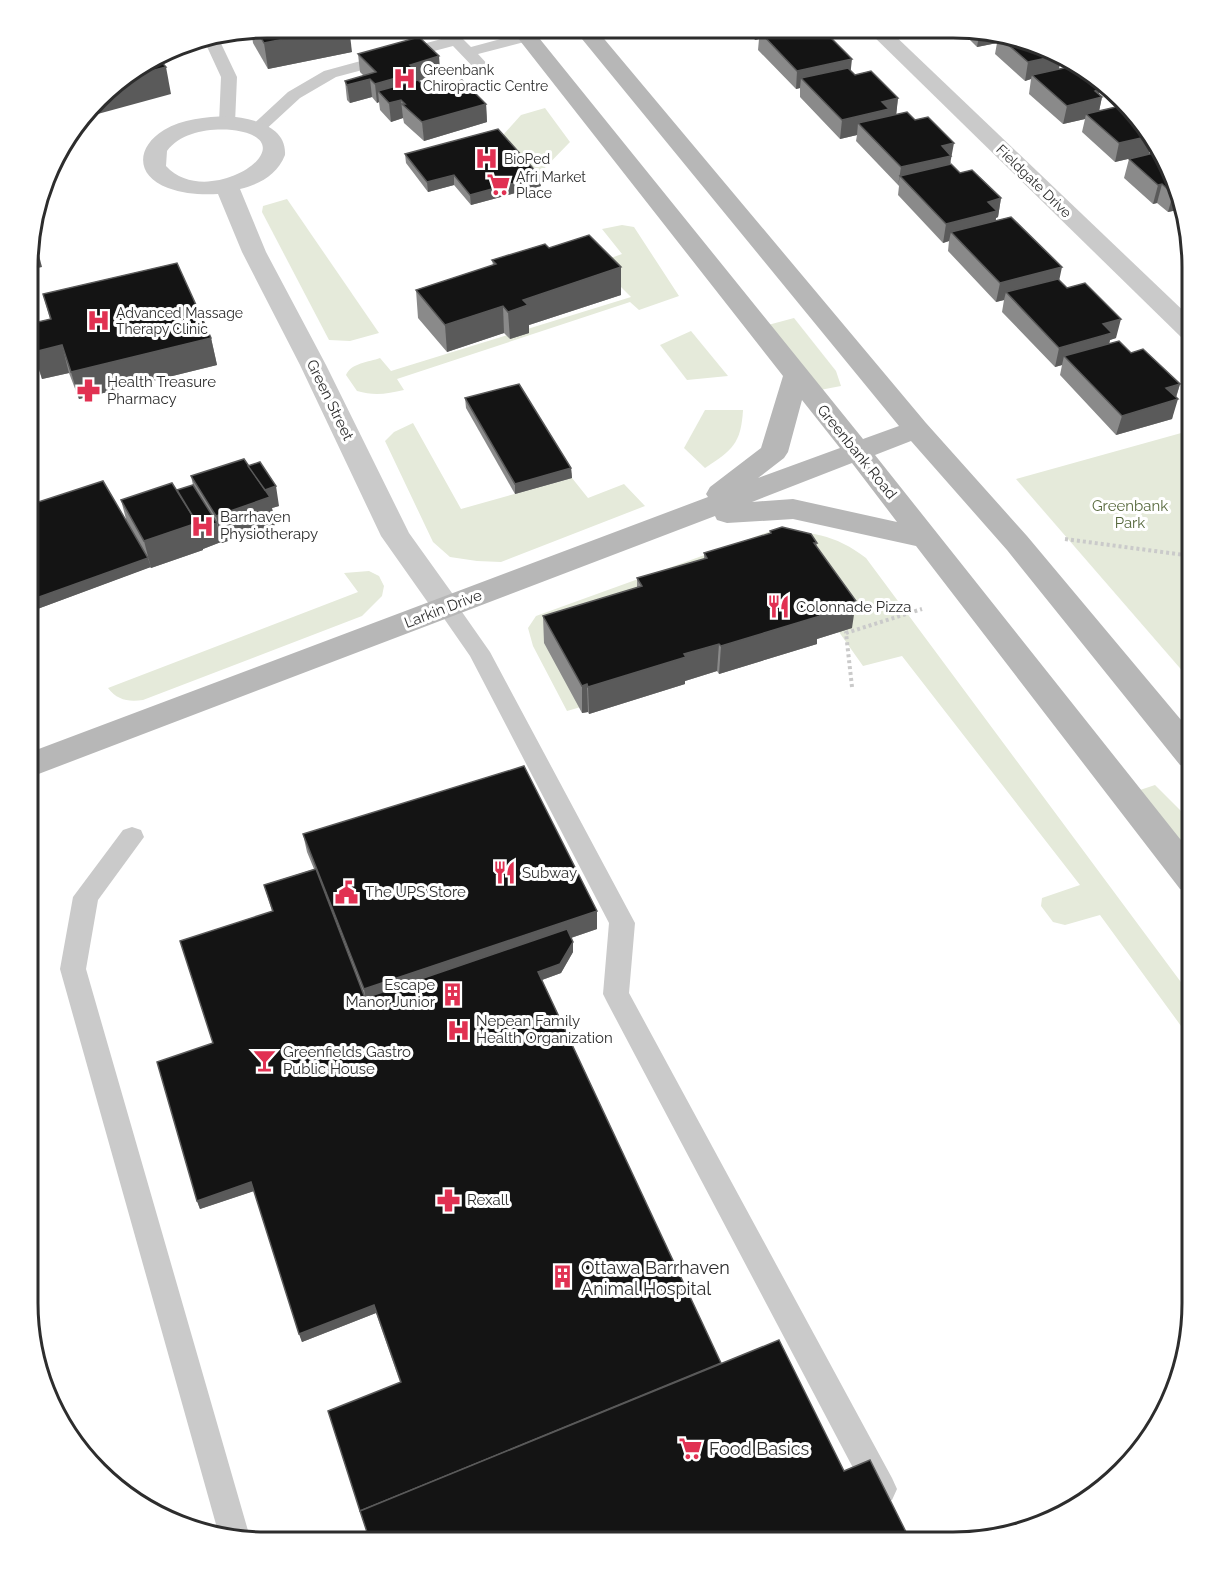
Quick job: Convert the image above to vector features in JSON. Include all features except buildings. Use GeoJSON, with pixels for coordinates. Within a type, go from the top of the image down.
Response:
{"type":"FeatureCollection","features":[{"type":"Feature","properties":{"kind":"main road","name":"Greenbank Road"},"geometry":{"type":"LineString","coordinates":[[528,38],[858,452],[1182,866]]}},
{"type":"Feature","properties":{"kind":"main road"},"geometry":{"type":"LineString","coordinates":[[592,38],[916,429],[1017,543],[1182,744]]}},
{"type":"Feature","properties":{"kind":"main road"},"geometry":{"type":"LineString","coordinates":[[692,516],[774,452],[796,376]]}},
{"type":"Feature","properties":{"kind":"main road","name":"Larkin Drive"},"geometry":{"type":"LineString","coordinates":[[38,762],[692,516],[916,429]]}},
{"type":"Feature","properties":{"kind":"main road"},"geometry":{"type":"LineString","coordinates":[[692,516],[793,508],[924,538]]}},
{"type":"Feature","properties":{"kind":"street","name":"Fieldgate Drive"},"geometry":{"type":"LineString","coordinates":[[885,38],[1182,323]]}},
{"type":"Feature","properties":{"kind":"street"},"geometry":{"type":"LineString","coordinates":[[227,123],[256,129],[273,143],[275,152],[272,160],[265,169],[249,179],[227,186],[206,188],[186,186],[157,172],[152,162],[155,151],[163,140],[203,124],[227,123]]}},
{"type":"Feature","properties":{"kind":"street","name":"Green Street"},"geometry":{"type":"LineString","coordinates":[[227,186],[254,252],[313,365],[396,536],[447,607]]}},
{"type":"Feature","properties":{"kind":"lane"},"geometry":{"type":"LineString","coordinates":[[468,52],[506,38]]}},
{"type":"Feature","properties":{"kind":"lane"},"geometry":{"type":"LineString","coordinates":[[256,129],[294,95],[330,74],[456,40],[482,67]]}},
{"type":"Feature","properties":{"kind":"lane"},"geometry":{"type":"LineString","coordinates":[[214,44],[229,77],[227,123]]}},
{"type":"Feature","properties":{"kind":"lane"},"geometry":{"type":"LineString","coordinates":[[447,607],[479,652],[622,923],[616,994],[894,1515]]}},
{"type":"Feature","properties":{"kind":"lane"},"geometry":{"type":"LineString","coordinates":[[132,837],[86,897],[73,969],[233,1529]]}},
{"type":"Feature","properties":{"kind":"path"},"geometry":{"type":"LineString","coordinates":[[1058,538],[1182,555]]}},
{"type":"Feature","properties":{"kind":"path"},"geometry":{"type":"LineString","coordinates":[[852,687],[846,633],[922,609]]}},
{"type":"Feature","properties":{"kind":"green space"},"geometry":{"type":"Polygon","coordinates":[[[545,108],[570,142],[536,177],[503,135],[521,115],[545,108]]]}},
{"type":"Feature","properties":{"kind":"green space"},"geometry":{"type":"Polygon","coordinates":[[[287,199],[379,333],[350,341],[329,340],[262,212],[263,206],[287,199]]]}},
{"type":"Feature","properties":{"kind":"green space"},"geometry":{"type":"Polygon","coordinates":[[[622,225],[634,227],[679,296],[639,310],[630,302],[397,379],[404,390],[392,393],[369,394],[357,391],[346,375],[356,365],[380,358],[391,371],[631,297],[597,263],[622,254],[602,229],[622,225]]]}},
{"type":"Feature","properties":{"kind":"green space"},"geometry":{"type":"Polygon","coordinates":[[[794,318],[836,371],[841,386],[820,390],[768,325],[794,318]]]}},
{"type":"Feature","properties":{"kind":"green space"},"geometry":{"type":"Polygon","coordinates":[[[691,331],[728,376],[687,380],[660,345],[691,331]]]}},
{"type":"Feature","properties":{"kind":"green space"},"geometry":{"type":"Polygon","coordinates":[[[705,410],[743,410],[737,439],[728,451],[705,468],[684,448],[705,410]]]}},
{"type":"Feature","properties":{"kind":"green space"},"geometry":{"type":"Polygon","coordinates":[[[413,423],[461,509],[572,478],[588,498],[624,484],[645,506],[501,562],[450,557],[433,542],[385,441],[394,432],[413,423]]]}},
{"type":"Feature","properties":{"kind":"green space","name":"Greenbank Park"},"geometry":{"type":"Polygon","coordinates":[[[1182,433],[1182,670],[1016,479],[1182,433]]]}},
{"type":"Feature","properties":{"kind":"green space"},"geometry":{"type":"Polygon","coordinates":[[[771,531],[810,533],[832,539],[855,550],[866,558],[1182,984],[1182,1027],[1100,915],[1065,925],[1053,922],[1041,906],[1042,898],[1080,885],[902,656],[863,666],[839,632],[567,711],[533,646],[528,628],[536,616],[771,531]]]}},
{"type":"Feature","properties":{"kind":"green space"},"geometry":{"type":"Polygon","coordinates":[[[369,571],[379,576],[384,586],[382,596],[362,616],[143,700],[123,699],[108,688],[358,592],[344,573],[369,571]]]}},
{"type":"Feature","properties":{"kind":"green space"},"geometry":{"type":"Polygon","coordinates":[[[1155,785],[1182,812],[1182,842],[1140,790],[1155,785]]]}},
{"type":"Feature","properties":{"kind":"place","name":"Greenbank Chiropractic Centre"},"geometry":{"type":"Point","coordinates":[405,78]}},
{"type":"Feature","properties":{"kind":"place","name":"BioPed"},"geometry":{"type":"Point","coordinates":[486,159]}},
{"type":"Feature","properties":{"kind":"place","name":"Afri Market Place"},"geometry":{"type":"Point","coordinates":[498,185]}},
{"type":"Feature","properties":{"kind":"place","name":"Advanced Massage Therapy Clinic"},"geometry":{"type":"Point","coordinates":[98,321]}},
{"type":"Feature","properties":{"kind":"place","name":"Health Treasure Pharmacy"},"geometry":{"type":"Point","coordinates":[89,391]}},
{"type":"Feature","properties":{"kind":"place","name":"Barrhaven Physiotherapy"},"geometry":{"type":"Point","coordinates":[202,526]}},
{"type":"Feature","properties":{"kind":"place","name":"Colonnade Pizza"},"geometry":{"type":"Point","coordinates":[778,607]}},
{"type":"Feature","properties":{"kind":"place","name":"Subway"},"geometry":{"type":"Point","coordinates":[504,873]}},
{"type":"Feature","properties":{"kind":"place","name":"The UPS Store"},"geometry":{"type":"Point","coordinates":[347,892]}},
{"type":"Feature","properties":{"kind":"place","name":"Escape Manor Junior"},"geometry":{"type":"Point","coordinates":[453,994]}},
{"type":"Feature","properties":{"kind":"place","name":"Nepean Family Health Organization"},"geometry":{"type":"Point","coordinates":[458,1030]}},
{"type":"Feature","properties":{"kind":"place","name":"Greenfields Gastro Public House"},"geometry":{"type":"Point","coordinates":[265,1061]}},
{"type":"Feature","properties":{"kind":"place","name":"Rexall"},"geometry":{"type":"Point","coordinates":[449,1200]}},
{"type":"Feature","properties":{"kind":"place","name":"Ottawa Barrhaven Animal Hospital"},"geometry":{"type":"Point","coordinates":[563,1277]}},
{"type":"Feature","properties":{"kind":"place","name":"Food Basics"},"geometry":{"type":"Point","coordinates":[691,1448]}}]}
